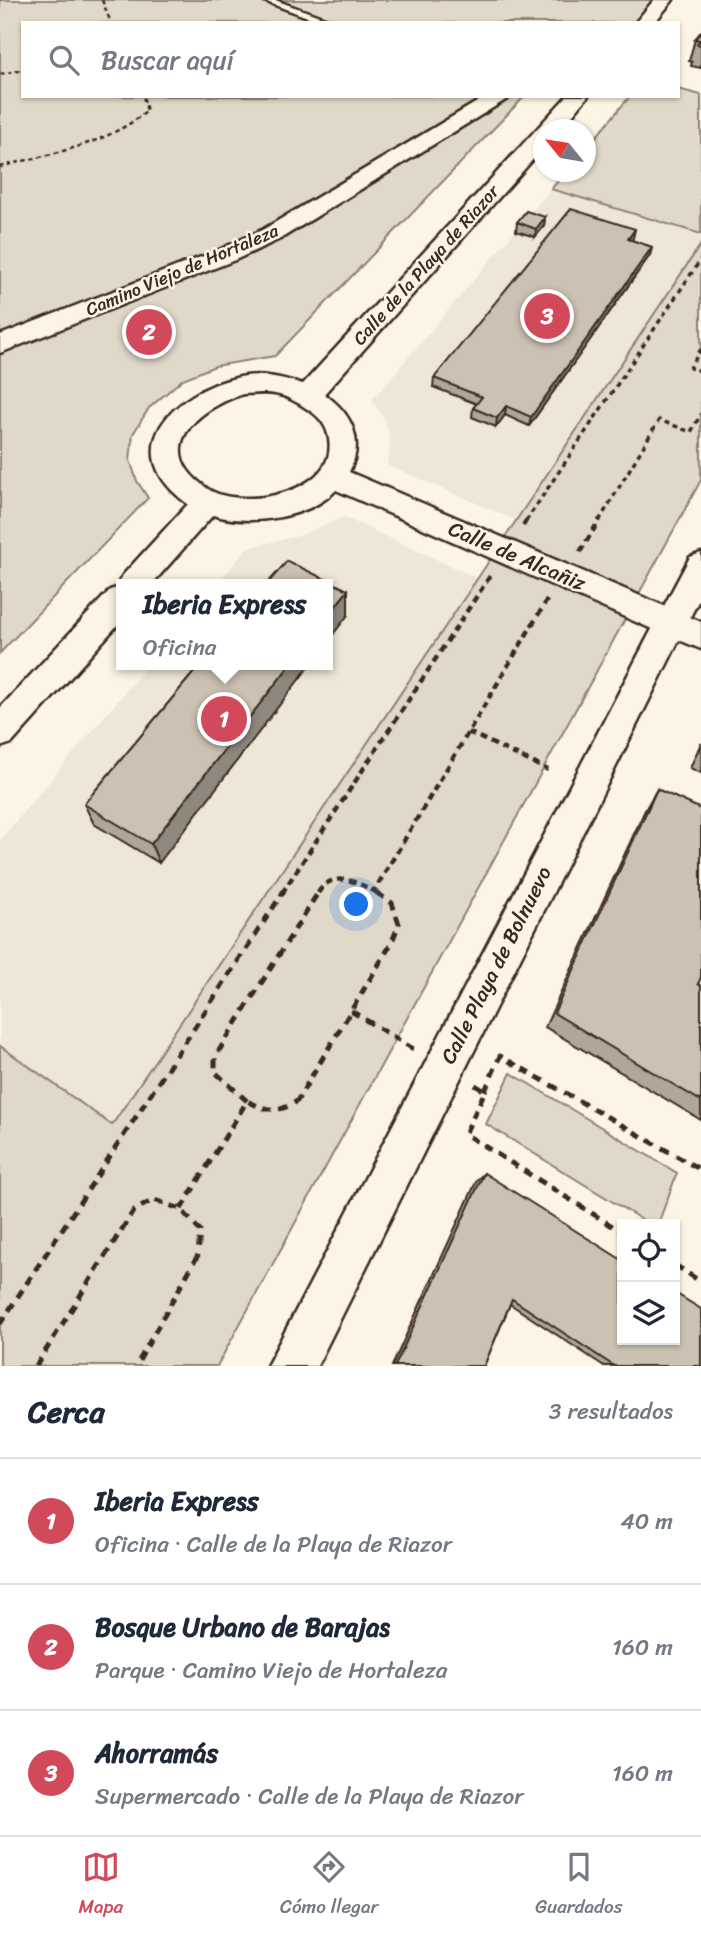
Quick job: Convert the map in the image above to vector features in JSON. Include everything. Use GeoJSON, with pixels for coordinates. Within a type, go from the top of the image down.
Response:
{"type":"FeatureCollection","features":[{"type":"Feature","properties":{"kind":"street"},"geometry":{"type":"LineString","coordinates":[[646,21],[664,0]]}},
{"type":"Feature","properties":{"kind":"street","name":"Camino Viejo de Hortaleza"},"geometry":{"type":"LineString","coordinates":[[0,345],[272,234],[499,98]]}},
{"type":"Feature","properties":{"kind":"street"},"geometry":{"type":"LineString","coordinates":[[558,119],[576,98]]}},
{"type":"Feature","properties":{"kind":"street","name":"Calle de la Playa de Riazor"},"geometry":{"type":"LineString","coordinates":[[309,394],[533,146]]}},
{"type":"Feature","properties":{"kind":"street"},"geometry":{"type":"LineString","coordinates":[[242,385],[277,385],[309,394],[330,410],[343,431],[343,454],[332,476],[308,496],[276,507],[242,510],[207,502],[182,486],[167,462],[168,436],[183,412],[209,395],[242,385]]}},
{"type":"Feature","properties":{"kind":"street","name":"Calle de Alcañiz"},"geometry":{"type":"LineString","coordinates":[[332,476],[686,629]]}},
{"type":"Feature","properties":{"kind":"street"},"geometry":{"type":"LineString","coordinates":[[138,579],[207,502]]}},
{"type":"Feature","properties":{"kind":"street","name":"Calle Playa de Bolnuevo"},"geometry":{"type":"LineString","coordinates":[[291,1366],[686,629],[701,565]]}},
{"type":"Feature","properties":{"kind":"street"},"geometry":{"type":"LineString","coordinates":[[0,732],[116,604]]}},
{"type":"Feature","properties":{"kind":"lane"},"geometry":{"type":"LineString","coordinates":[[266,0],[328,21]]}},
{"type":"Feature","properties":{"kind":"path"},"geometry":{"type":"LineString","coordinates":[[102,0],[110,21]]}},
{"type":"Feature","properties":{"kind":"path"},"geometry":{"type":"LineString","coordinates":[[0,74],[21,70]]}},
{"type":"Feature","properties":{"kind":"path"},"geometry":{"type":"LineString","coordinates":[[0,167],[107,137],[126,128],[147,111],[144,98]]}},
{"type":"Feature","properties":{"kind":"path"},"geometry":{"type":"LineString","coordinates":[[522,528],[701,259]]}},
{"type":"Feature","properties":{"kind":"path"},"geometry":{"type":"LineString","coordinates":[[701,349],[690,368],[701,372]]}},
{"type":"Feature","properties":{"kind":"path"},"geometry":{"type":"LineString","coordinates":[[580,552],[659,420],[691,432],[701,414]]}},
{"type":"Feature","properties":{"kind":"path"},"geometry":{"type":"LineString","coordinates":[[0,1324],[491,575]]}},
{"type":"Feature","properties":{"kind":"path"},"geometry":{"type":"LineString","coordinates":[[374,891],[547,600]]}},
{"type":"Feature","properties":{"kind":"path"},"geometry":{"type":"LineString","coordinates":[[468,732],[548,770]]}},
{"type":"Feature","properties":{"kind":"path"},"geometry":{"type":"LineString","coordinates":[[346,878],[374,891],[392,903],[399,924],[391,944],[351,1012],[297,1101],[287,1109],[270,1112],[247,1101],[215,1072],[215,1057],[322,886],[330,879],[346,878]]}},
{"type":"Feature","properties":{"kind":"path"},"geometry":{"type":"LineString","coordinates":[[351,1012],[415,1050]]}},
{"type":"Feature","properties":{"kind":"path"},"geometry":{"type":"LineString","coordinates":[[617,1230],[465,1133],[500,1056],[701,1170]]}},
{"type":"Feature","properties":{"kind":"path"},"geometry":{"type":"LineString","coordinates":[[463,1079],[485,1091]]}},
{"type":"Feature","properties":{"kind":"path"},"geometry":{"type":"LineString","coordinates":[[181,1209],[247,1101]]}},
{"type":"Feature","properties":{"kind":"path"},"geometry":{"type":"LineString","coordinates":[[36,1366],[134,1210],[154,1199],[181,1209],[200,1231],[198,1255],[135,1366]]}},
{"type":"Feature","properties":{"kind":"path"},"geometry":{"type":"LineString","coordinates":[[680,1268],[701,1282]]}},
{"type":"Feature","properties":{"kind":"shaded area"},"geometry":{"type":"Polygon","coordinates":[[[0,0],[664,0],[646,21],[21,21],[21,98],[523,98],[275,356],[215,366],[183,379],[149,408],[133,434],[130,460],[137,481],[148,498],[0,653],[0,0]]]}},
{"type":"Feature","properties":{"kind":"shaded area"},"geometry":{"type":"Polygon","coordinates":[[[680,90],[701,95],[701,234],[551,189],[557,182],[596,182],[596,137],[628,98],[680,98],[680,90]]]}},
{"type":"Feature","properties":{"kind":"shaded area"},"geometry":{"type":"Polygon","coordinates":[[[551,189],[701,234],[701,244],[516,520],[387,465],[389,434],[385,420],[372,400],[551,189]]]}},
{"type":"Feature","properties":{"kind":"shaded area"},"geometry":{"type":"Polygon","coordinates":[[[701,244],[701,480],[217,1366],[0,1366],[0,1046],[112,1125],[701,244]]]}},
{"type":"Feature","properties":{"kind":"shaded area"},"geometry":{"type":"Polygon","coordinates":[[[344,517],[477,578],[112,1126],[0,1046],[0,840],[144,670],[333,670],[333,579],[221,579],[247,548],[298,536],[344,517]]]}},
{"type":"Feature","properties":{"kind":"shaded area"},"geometry":{"type":"Polygon","coordinates":[[[511,1073],[677,1173],[660,1219],[641,1219],[486,1124],[511,1073]]]}},
{"type":"Feature","properties":{"kind":"building"},"geometry":{"type":"Polygon","coordinates":[[[701,32],[701,45],[697,44],[700,40],[695,39],[701,32]]]}},
{"type":"Feature","properties":{"kind":"building"},"geometry":{"type":"Polygon","coordinates":[[[571,209],[635,229],[628,239],[652,247],[531,417],[506,406],[497,418],[473,408],[482,397],[434,378],[571,209]]]}},
{"type":"Feature","properties":{"kind":"building"},"geometry":{"type":"Polygon","coordinates":[[[526,211],[545,217],[536,229],[517,222],[526,211]]]}},
{"type":"Feature","properties":{"kind":"building"},"geometry":{"type":"Polygon","coordinates":[[[287,561],[325,579],[271,579],[287,561]]]}},
{"type":"Feature","properties":{"kind":"building"},"geometry":{"type":"Polygon","coordinates":[[[333,583],[348,590],[333,609],[333,583]]]}},
{"type":"Feature","properties":{"kind":"building"},"geometry":{"type":"Polygon","coordinates":[[[196,670],[286,670],[151,844],[84,804],[196,670]]]}},
{"type":"Feature","properties":{"kind":"building"},"geometry":{"type":"Polygon","coordinates":[[[657,789],[701,809],[701,977],[698,984],[701,986],[701,1101],[554,1013],[657,789]]]}},
{"type":"Feature","properties":{"kind":"building"},"geometry":{"type":"Polygon","coordinates":[[[484,1173],[617,1257],[617,1345],[680,1345],[680,1296],[701,1309],[701,1366],[614,1366],[512,1299],[484,1366],[395,1366],[484,1173]]]}},
{"type":"Feature","properties":{"kind":"place","name":"Ahorramás"},"geometry":{"type":"Point","coordinates":[547,316]}},
{"type":"Feature","properties":{"kind":"place","name":"Bosque Urbano de Barajas"},"geometry":{"type":"Point","coordinates":[149,332]}},
{"type":"Feature","properties":{"kind":"place","name":"Iberia Express"},"geometry":{"type":"Point","coordinates":[224,719]}}]}
